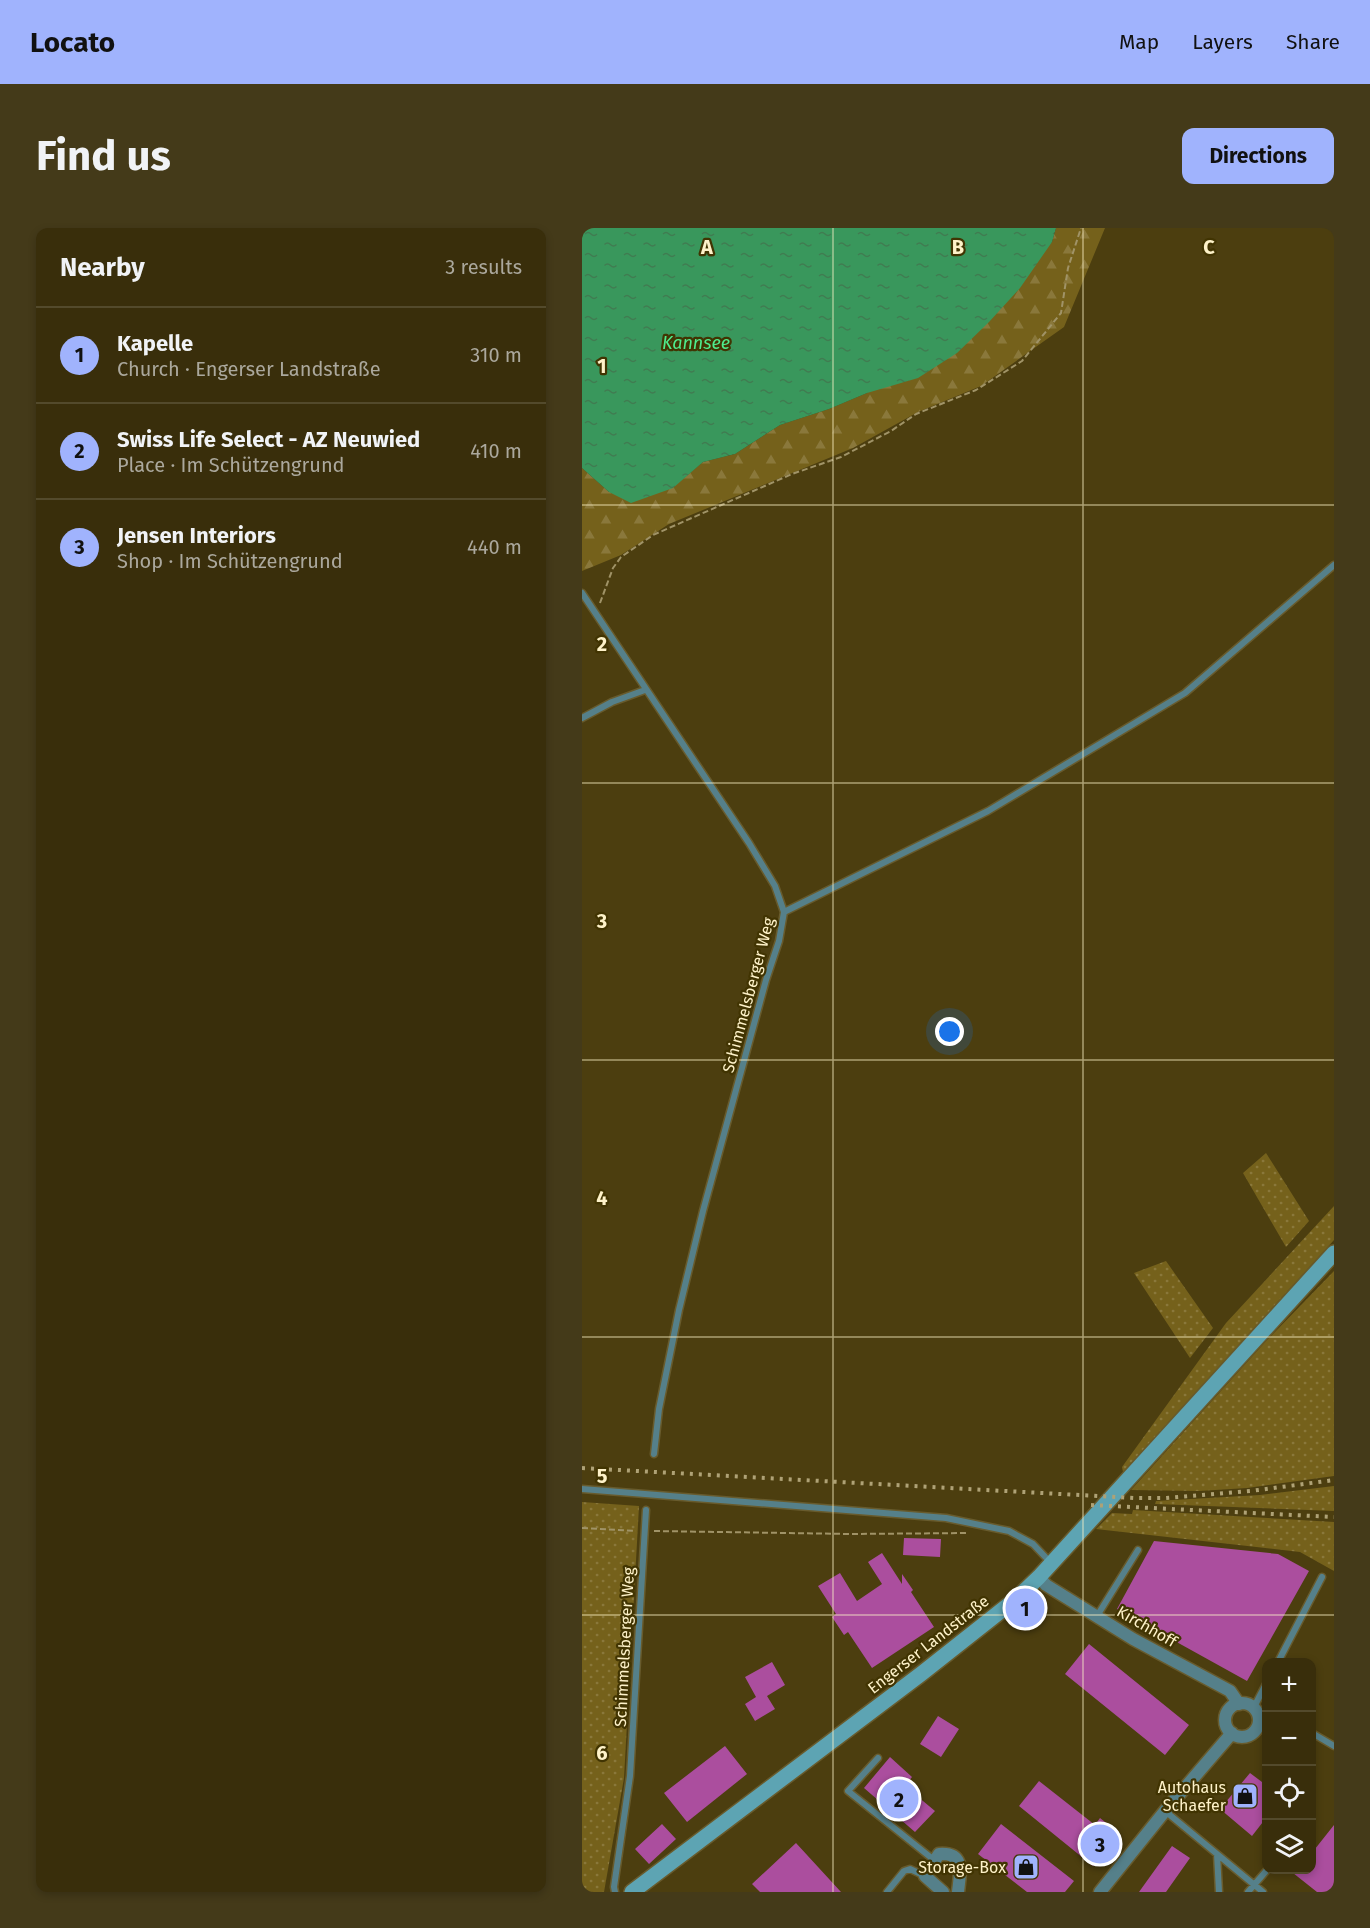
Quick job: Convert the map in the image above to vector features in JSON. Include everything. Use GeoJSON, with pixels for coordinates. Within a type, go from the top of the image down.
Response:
{"type":"FeatureCollection","features":[{"type":"Feature","properties":{"kind":"main road","name":"Engerser Landstraße"},"geometry":{"type":"LineString","coordinates":[[632,1892],[921,1674],[1016,1599],[1039,1577],[1334,1253]]}},
{"type":"Feature","properties":{"kind":"street","name":"Kirchhoff"},"geometry":{"type":"LineString","coordinates":[[1039,1577],[1046,1585],[1133,1639],[1230,1691],[1239,1704]]}},
{"type":"Feature","properties":{"kind":"street"},"geometry":{"type":"LineString","coordinates":[[1262,1719],[1249,1704],[1239,1704],[1231,1708],[1226,1716],[1228,1728],[1240,1737],[1253,1733],[1262,1721]]}},
{"type":"Feature","properties":{"kind":"street"},"geometry":{"type":"LineString","coordinates":[[1100,1892],[1232,1733]]}},
{"type":"Feature","properties":{"kind":"street"},"geometry":{"type":"LineString","coordinates":[[943,1892],[925,1876],[939,1854],[949,1854],[956,1858],[961,1867],[958,1892]]}},
{"type":"Feature","properties":{"kind":"lane"},"geometry":{"type":"LineString","coordinates":[[784,912],[987,811],[1185,693],[1334,565]]}},
{"type":"Feature","properties":{"kind":"lane","name":"Schimmelsberger Weg"},"geometry":{"type":"LineString","coordinates":[[582,592],[594,614],[776,886],[784,912],[779,941],[766,980],[698,1233],[659,1409],[654,1454]]}},
{"type":"Feature","properties":{"kind":"lane"},"geometry":{"type":"LineString","coordinates":[[582,718],[612,702],[645,690]]}},
{"type":"Feature","properties":{"kind":"lane"},"geometry":{"type":"LineString","coordinates":[[582,1489],[946,1518],[1009,1531],[1033,1544],[1051,1563]]}},
{"type":"Feature","properties":{"kind":"lane","name":"Schimmelsberger Weg"},"geometry":{"type":"LineString","coordinates":[[615,1892],[630,1776],[646,1510]]}},
{"type":"Feature","properties":{"kind":"lane"},"geometry":{"type":"LineString","coordinates":[[1097,1616],[1138,1550]]}},
{"type":"Feature","properties":{"kind":"lane"},"geometry":{"type":"LineString","coordinates":[[1280,1658],[1322,1577]]}},
{"type":"Feature","properties":{"kind":"lane"},"geometry":{"type":"LineString","coordinates":[[1254,1707],[1262,1692]]}},
{"type":"Feature","properties":{"kind":"lane"},"geometry":{"type":"LineString","coordinates":[[1316,1736],[1334,1746]]}},
{"type":"Feature","properties":{"kind":"lane"},"geometry":{"type":"LineString","coordinates":[[878,1758],[848,1791],[934,1860]]}},
{"type":"Feature","properties":{"kind":"lane"},"geometry":{"type":"LineString","coordinates":[[1166,1811],[1263,1892]]}},
{"type":"Feature","properties":{"kind":"lane"},"geometry":{"type":"LineString","coordinates":[[1217,1854],[1219,1892]]}},
{"type":"Feature","properties":{"kind":"lane"},"geometry":{"type":"LineString","coordinates":[[887,1892],[904,1871],[910,1869],[925,1876]]}},
{"type":"Feature","properties":{"kind":"lane"},"geometry":{"type":"LineString","coordinates":[[1248,1892],[1263,1874]]}},
{"type":"Feature","properties":{"kind":"path"},"geometry":{"type":"LineString","coordinates":[[594,614],[603,597],[613,568],[621,557],[653,535],[792,474],[841,457],[916,414],[976,390],[1022,360],[1061,313],[1068,268],[1081,228]]}},
{"type":"Feature","properties":{"kind":"path"},"geometry":{"type":"LineString","coordinates":[[582,1528],[868,1534],[975,1533]]}},
{"type":"Feature","properties":{"kind":"green space"},"geometry":{"type":"Polygon","coordinates":[[[1056,228],[1105,228],[1064,327],[981,386],[918,412],[853,448],[669,524],[621,555],[582,571],[582,468],[609,492],[672,488],[703,462],[735,454],[780,425],[829,409],[867,393],[1052,242],[1056,228]]]}},
{"type":"Feature","properties":{"kind":"green space"},"geometry":{"type":"Polygon","coordinates":[[[1266,1153],[1309,1221],[1286,1247],[1243,1173],[1266,1153]]]}},
{"type":"Feature","properties":{"kind":"green space"},"geometry":{"type":"Polygon","coordinates":[[[1334,1206],[1334,1240],[1123,1472],[1122,1467],[1226,1323],[1334,1206]]]}},
{"type":"Feature","properties":{"kind":"green space"},"geometry":{"type":"Polygon","coordinates":[[[1166,1261],[1213,1328],[1190,1358],[1134,1273],[1166,1261]]]}},
{"type":"Feature","properties":{"kind":"green space"},"geometry":{"type":"Polygon","coordinates":[[[1334,1271],[1334,1476],[1247,1488],[1199,1491],[1131,1490],[1267,1340],[1334,1271]]]}},
{"type":"Feature","properties":{"kind":"green space"},"geometry":{"type":"Polygon","coordinates":[[[1334,1486],[1334,1511],[1155,1504],[1156,1501],[1260,1495],[1334,1486]]]}},
{"type":"Feature","properties":{"kind":"green space"},"geometry":{"type":"Polygon","coordinates":[[[582,1502],[639,1506],[624,1778],[604,1892],[582,1892],[582,1502]]]}},
{"type":"Feature","properties":{"kind":"green space"},"geometry":{"type":"Polygon","coordinates":[[[1133,1510],[1334,1522],[1334,1571],[1300,1552],[1096,1529],[1112,1513],[1132,1514],[1133,1510]]]}},
{"type":"Feature","properties":{"kind":"water","name":"Kannsee"},"geometry":{"type":"Polygon","coordinates":[[[582,228],[1056,228],[1052,242],[1020,288],[957,353],[918,378],[867,393],[829,409],[780,425],[735,454],[703,462],[673,488],[631,503],[609,492],[582,468],[582,228]]]}},
{"type":"Feature","properties":{"kind":"building"},"geometry":{"type":"Polygon","coordinates":[[[904,1538],[941,1539],[940,1557],[903,1555],[904,1538]]]}},
{"type":"Feature","properties":{"kind":"building"},"geometry":{"type":"Polygon","coordinates":[[[1154,1541],[1278,1554],[1309,1571],[1247,1681],[1117,1609],[1154,1541]]]}},
{"type":"Feature","properties":{"kind":"building"},"geometry":{"type":"Polygon","coordinates":[[[882,1553],[902,1584],[902,1574],[934,1627],[872,1668],[848,1632],[844,1635],[832,1617],[836,1614],[818,1586],[840,1573],[857,1601],[882,1584],[868,1562],[882,1553]]]}},
{"type":"Feature","properties":{"kind":"building"},"geometry":{"type":"Polygon","coordinates":[[[1089,1644],[1189,1725],[1165,1755],[1065,1674],[1089,1644]]]}},
{"type":"Feature","properties":{"kind":"building"},"geometry":{"type":"Polygon","coordinates":[[[772,1662],[785,1685],[767,1696],[775,1709],[755,1721],[745,1704],[756,1697],[745,1677],[772,1662]]]}},
{"type":"Feature","properties":{"kind":"building"},"geometry":{"type":"Polygon","coordinates":[[[938,1716],[959,1729],[941,1757],[920,1744],[938,1716]]]}},
{"type":"Feature","properties":{"kind":"building"},"geometry":{"type":"Polygon","coordinates":[[[725,1746],[747,1774],[687,1822],[664,1793],[725,1746]]]}},
{"type":"Feature","properties":{"kind":"building"},"geometry":{"type":"Polygon","coordinates":[[[890,1757],[912,1777],[905,1786],[935,1811],[915,1832],[864,1788],[890,1757]]]}},
{"type":"Feature","properties":{"kind":"building"},"geometry":{"type":"Polygon","coordinates":[[[1250,1773],[1262,1782],[1262,1823],[1252,1836],[1220,1809],[1250,1773]]]}},
{"type":"Feature","properties":{"kind":"building"},"geometry":{"type":"Polygon","coordinates":[[[1039,1781],[1095,1825],[1100,1818],[1119,1833],[1093,1866],[1019,1806],[1039,1781]]]}},
{"type":"Feature","properties":{"kind":"building"},"geometry":{"type":"Polygon","coordinates":[[[662,1824],[676,1839],[649,1864],[635,1849],[662,1824]]]}},
{"type":"Feature","properties":{"kind":"building","name":"Storage-Box"},"geometry":{"type":"Polygon","coordinates":[[[1001,1824],[1074,1881],[1065,1892],[1027,1892],[978,1854],[1001,1824]]]}},
{"type":"Feature","properties":{"kind":"building"},"geometry":{"type":"Polygon","coordinates":[[[1334,1825],[1334,1892],[1317,1892],[1294,1874],[1316,1874],[1316,1848],[1334,1825]]]}},
{"type":"Feature","properties":{"kind":"building"},"geometry":{"type":"Polygon","coordinates":[[[796,1843],[841,1892],[760,1892],[752,1884],[796,1843]]]}},
{"type":"Feature","properties":{"kind":"building"},"geometry":{"type":"Polygon","coordinates":[[[1172,1846],[1190,1858],[1166,1892],[1139,1892],[1172,1846]]]}},
{"type":"Feature","properties":{"kind":"railway"},"geometry":{"type":"LineString","coordinates":[[582,1468],[1134,1498],[1166,1498],[1251,1491],[1334,1480]]}},
{"type":"Feature","properties":{"kind":"railway"},"geometry":{"type":"LineString","coordinates":[[1091,1505],[1334,1517]]}},
{"type":"Feature","properties":{"kind":"place","name":"Kapelle"},"geometry":{"type":"Point","coordinates":[1025,1608]}},
{"type":"Feature","properties":{"kind":"place","name":"Autohaus Schaefer"},"geometry":{"type":"Point","coordinates":[1245,1796]}},
{"type":"Feature","properties":{"kind":"place","name":"Swiss Life Select - AZ Neuwied"},"geometry":{"type":"Point","coordinates":[899,1799]}},
{"type":"Feature","properties":{"kind":"place","name":"Jensen Interiors"},"geometry":{"type":"Point","coordinates":[1100,1844]}},
{"type":"Feature","properties":{"kind":"place","name":"Storage-Box"},"geometry":{"type":"Point","coordinates":[1026,1867]}}]}
